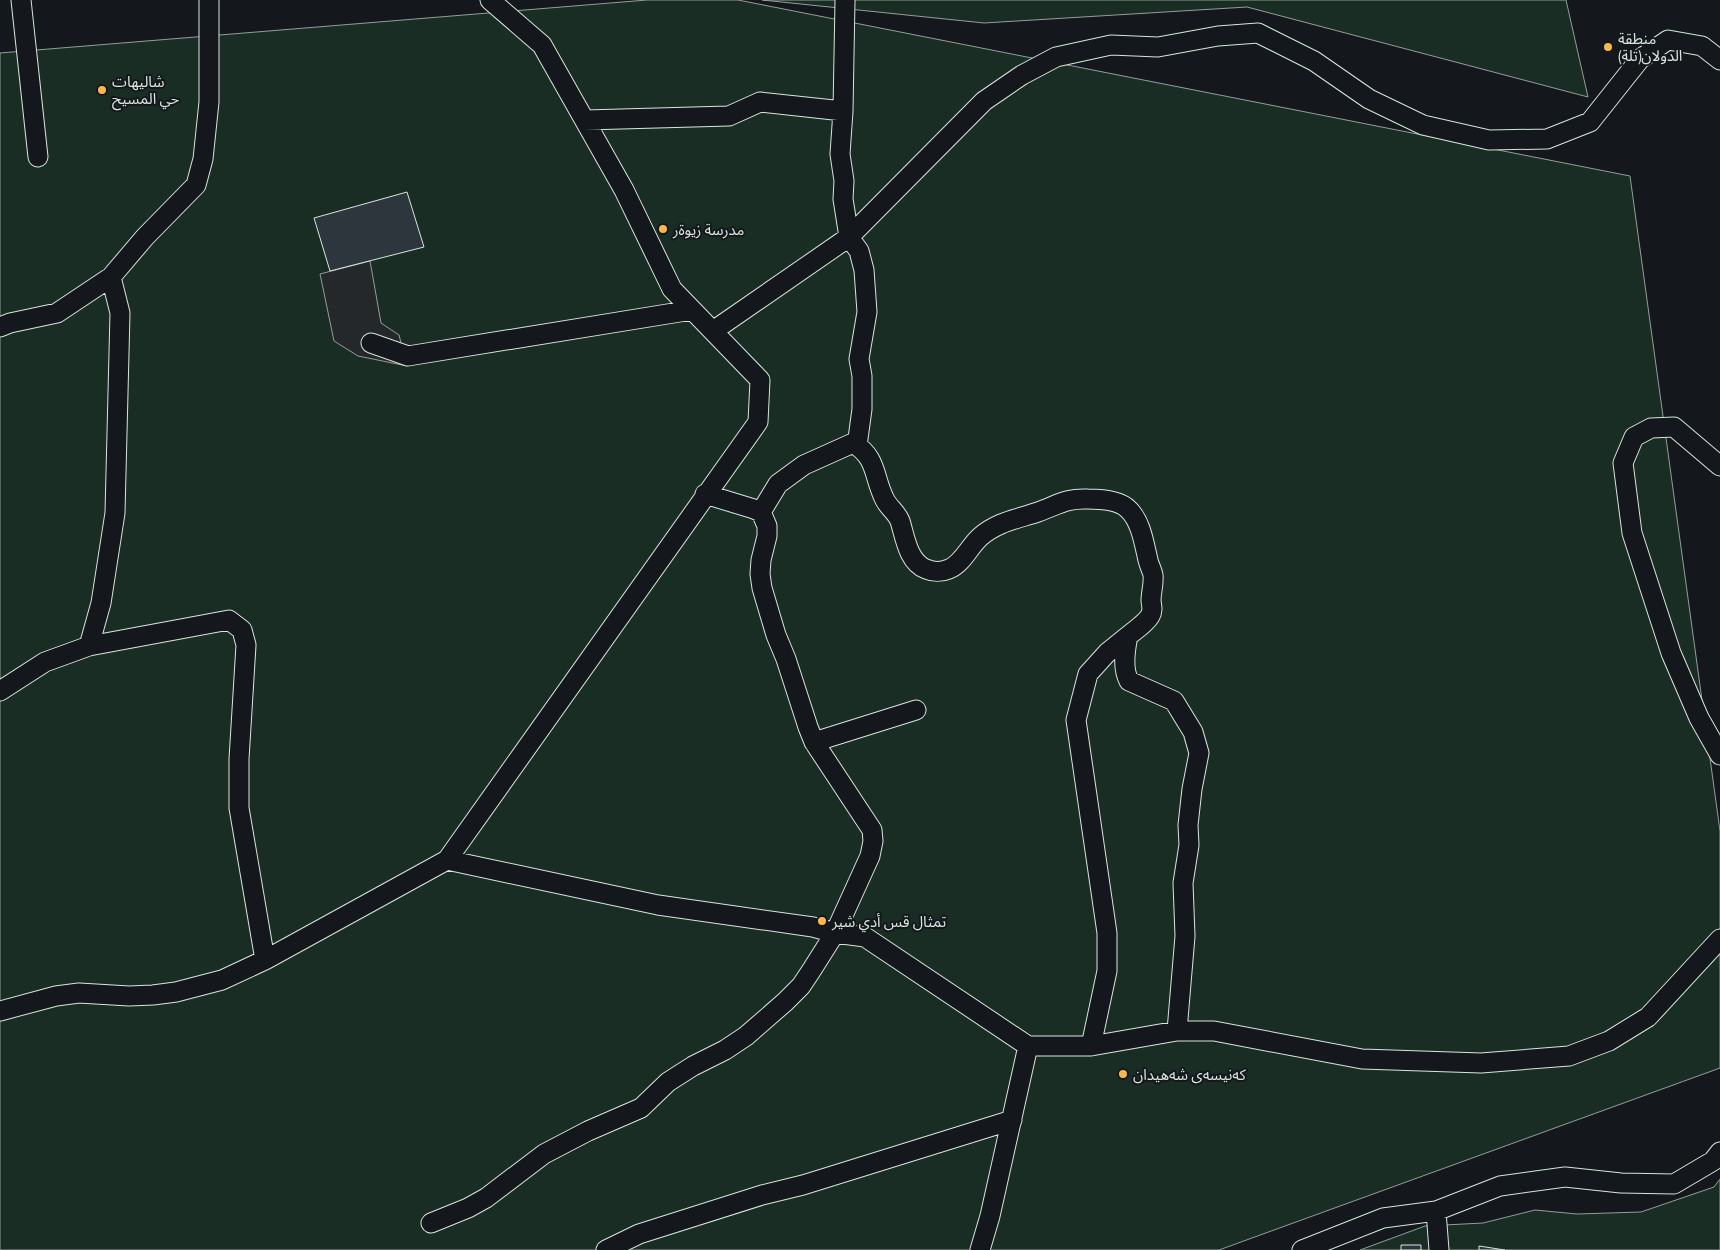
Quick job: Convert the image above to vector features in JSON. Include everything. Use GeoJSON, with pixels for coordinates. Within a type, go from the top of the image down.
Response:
{"type":"FeatureCollection","features":[{"type":"Feature","properties":{"kind":"street"},"geometry":{"type":"LineString","coordinates":[[21,0],[38,157]]}},
{"type":"Feature","properties":{"kind":"street"},"geometry":{"type":"LineString","coordinates":[[0,327],[10,322],[57,313],[111,277],[145,237],[196,185],[204,159],[209,102],[209,0]]}},
{"type":"Feature","properties":{"kind":"street"},"geometry":{"type":"LineString","coordinates":[[0,1011],[56,996],[79,993],[129,996],[176,992],[222,980],[265,960],[447,860],[705,494],[758,422],[760,380],[672,290],[624,190],[542,45],[490,0]]}},
{"type":"Feature","properties":{"kind":"street"},"geometry":{"type":"LineString","coordinates":[[844,0],[843,111],[840,154],[844,180],[843,199],[848,237],[859,251],[864,270],[867,312],[860,359],[862,410],[857,446]]}},
{"type":"Feature","properties":{"kind":"street"},"geometry":{"type":"LineString","coordinates":[[713,331],[848,237],[984,101],[1022,75],[1056,57],[1111,45],[1158,48],[1218,36],[1258,33],[1314,61],[1368,99],[1423,125],[1490,140],[1547,138],[1590,122],[1640,59],[1668,40],[1702,46],[1718,57]]}},
{"type":"Feature","properties":{"kind":"street"},"geometry":{"type":"LineString","coordinates":[[585,120],[729,116],[760,102],[843,111]]}},
{"type":"Feature","properties":{"kind":"street"},"geometry":{"type":"LineString","coordinates":[[89,646],[101,603],[115,513],[120,314],[111,277]]}},
{"type":"Feature","properties":{"kind":"street"},"geometry":{"type":"LineString","coordinates":[[371,343],[408,356],[692,310]]}},
{"type":"Feature","properties":{"kind":"street"},"geometry":{"type":"LineString","coordinates":[[1720,466],[1674,426],[1651,428],[1634,437],[1623,463],[1632,533],[1668,644],[1698,718],[1720,756]]}},
{"type":"Feature","properties":{"kind":"street"},"geometry":{"type":"LineString","coordinates":[[761,512],[778,484],[804,465],[853,443],[863,448],[872,462],[885,501],[897,514],[908,548],[924,569],[932,571],[949,569],[958,563],[978,538],[993,527],[1044,510],[1063,501],[1099,499],[1126,507],[1136,518],[1153,575],[1152,610],[1150,616],[1107,653],[1088,674],[1076,720],[1107,933],[1108,972],[1091,1046]]}},
{"type":"Feature","properties":{"kind":"street"},"geometry":{"type":"LineString","coordinates":[[431,1223],[468,1208],[486,1198],[544,1154],[588,1131],[641,1108],[668,1082],[746,1036],[785,1002],[800,986],[835,933],[870,856],[873,841],[872,830],[814,742],[786,658],[776,635],[762,588],[760,574],[761,560],[767,536],[767,526],[761,512],[705,494]]}},
{"type":"Feature","properties":{"kind":"street"},"geometry":{"type":"LineString","coordinates":[[0,691],[45,662],[89,646],[229,620],[242,630],[246,645],[239,759],[239,808],[265,960]]}},
{"type":"Feature","properties":{"kind":"street"},"geometry":{"type":"LineString","coordinates":[[1128,636],[1124,665],[1125,674],[1129,681],[1174,701],[1193,732],[1199,753],[1192,789],[1188,825],[1189,844],[1183,883],[1185,936],[1177,1031]]}},
{"type":"Feature","properties":{"kind":"street"},"geometry":{"type":"LineString","coordinates":[[814,742],[916,710]]}},
{"type":"Feature","properties":{"kind":"street"},"geometry":{"type":"LineString","coordinates":[[447,860],[658,905],[865,936],[1028,1046],[1091,1046],[1177,1031],[1214,1031],[1362,1059],[1481,1063],[1570,1056],[1609,1041],[1648,1017],[1720,939]]}},
{"type":"Feature","properties":{"kind":"street"},"geometry":{"type":"LineString","coordinates":[[980,1250],[990,1216],[1028,1046]]}},
{"type":"Feature","properties":{"kind":"street"},"geometry":{"type":"LineString","coordinates":[[606,1250],[639,1234],[762,1195],[821,1180],[1012,1120]]}},
{"type":"Feature","properties":{"kind":"street"},"geometry":{"type":"LineString","coordinates":[[1302,1250],[1383,1218],[1436,1211],[1500,1186],[1565,1177],[1621,1183],[1674,1184],[1713,1161],[1720,1152]]}},
{"type":"Feature","properties":{"kind":"street"},"geometry":{"type":"LineString","coordinates":[[1436,1211],[1439,1250]]}},
{"type":"Feature","properties":{"kind":"green space"},"geometry":{"type":"Polygon","coordinates":[[[647,0],[738,0],[1630,176],[1720,831],[1720,1068],[1219,1250],[0,1250],[0,53],[647,0]]]}},
{"type":"Feature","properties":{"kind":"green space"},"geometry":{"type":"Polygon","coordinates":[[[762,0],[1566,0],[1588,97],[1247,7],[984,23],[762,0]]]}},
{"type":"Feature","properties":{"kind":"green space"},"geometry":{"type":"Polygon","coordinates":[[[1720,1179],[1720,1250],[1360,1250],[1425,1226],[1483,1223],[1535,1210],[1577,1214],[1641,1212],[1714,1187],[1720,1179]]]}},
{"type":"Feature","properties":{"kind":"shaded area"},"geometry":{"type":"Polygon","coordinates":[[[370,261],[381,323],[399,335],[407,366],[358,356],[334,341],[320,274],[370,261]]]}},
{"type":"Feature","properties":{"kind":"building"},"geometry":{"type":"Polygon","coordinates":[[[407,192],[424,247],[330,271],[314,218],[407,192]]]}},
{"type":"Feature","properties":{"kind":"building"},"geometry":{"type":"Polygon","coordinates":[[[1401,1245],[1421,1245],[1421,1250],[1401,1250],[1401,1245]]]}},
{"type":"Feature","properties":{"kind":"building"},"geometry":{"type":"Polygon","coordinates":[[[1479,1246],[1505,1250],[1479,1250],[1479,1246]]]}},
{"type":"Feature","properties":{"kind":"place","name":"منطقة الدولان(تلة)"},"geometry":{"type":"Point","coordinates":[1608,47]}},
{"type":"Feature","properties":{"kind":"place","name":"شاليهات حي المسيح"},"geometry":{"type":"Point","coordinates":[102,90]}},
{"type":"Feature","properties":{"kind":"place","name":"مدرسة زيوةر"},"geometry":{"type":"Point","coordinates":[663,229]}},
{"type":"Feature","properties":{"kind":"place","name":"تمثال قس أدي شير"},"geometry":{"type":"Point","coordinates":[822,921]}},
{"type":"Feature","properties":{"kind":"place","name":"کەنیسەی شەهیدان"},"geometry":{"type":"Point","coordinates":[1123,1074]}}]}
